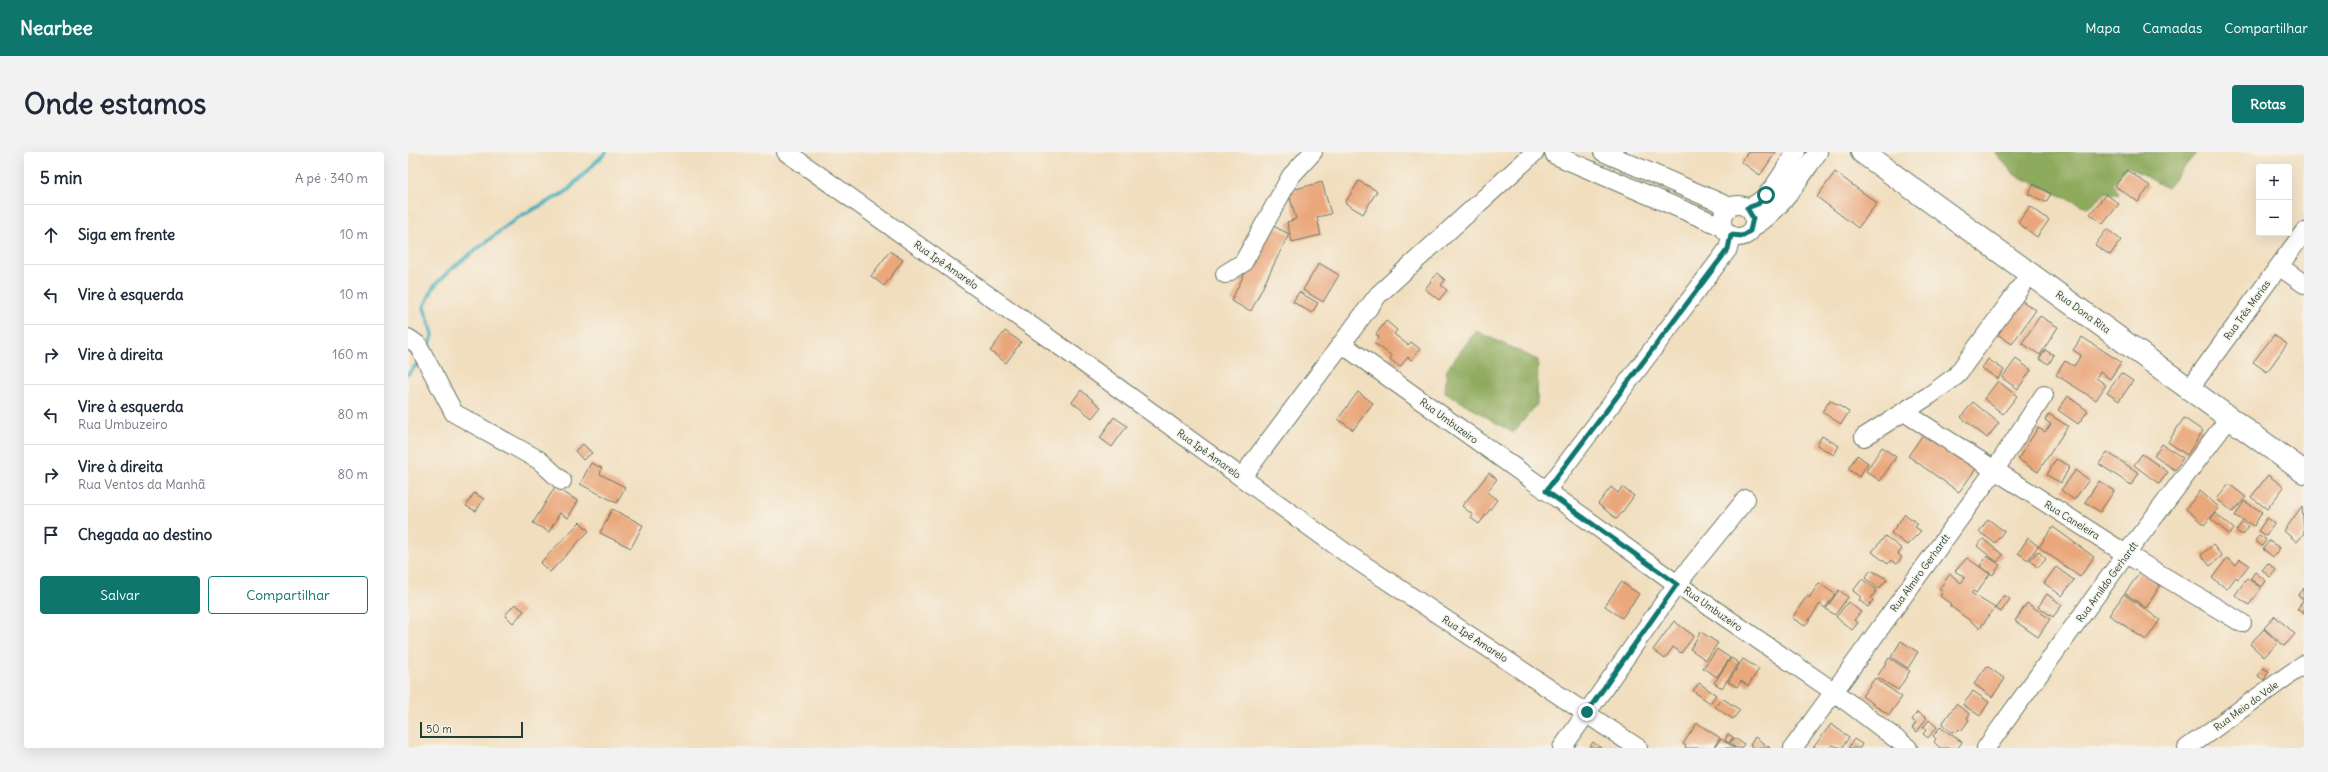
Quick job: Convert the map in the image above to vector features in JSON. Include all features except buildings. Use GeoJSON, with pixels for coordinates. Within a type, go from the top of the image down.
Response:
{"type":"FeatureCollection","features":[{"type":"Feature","properties":{"kind":"main road","name":"Rua Dona Rita"},"geometry":{"type":"LineString","coordinates":[[1862,152],[2304,472]]}},
{"type":"Feature","properties":{"kind":"street","name":"Rua Ipê Amarelo"},"geometry":{"type":"LineString","coordinates":[[786,152],[1078,358],[1346,553],[1587,712],[1638,748]]}},
{"type":"Feature","properties":{"kind":"street"},"geometry":{"type":"LineString","coordinates":[[1224,274],[1243,263],[1291,176],[1313,152]]}},
{"type":"Feature","properties":{"kind":"street"},"geometry":{"type":"LineString","coordinates":[[1242,477],[1378,295],[1535,152]]}},
{"type":"Feature","properties":{"kind":"street"},"geometry":{"type":"LineString","coordinates":[[1554,152],[1555,155],[1611,178],[1727,231],[1742,236],[1752,227],[1768,218],[1778,208],[1818,152]]}},
{"type":"Feature","properties":{"kind":"street"},"geometry":{"type":"LineString","coordinates":[[1602,152],[1738,208],[1753,218],[1752,227]]}},
{"type":"Feature","properties":{"kind":"street"},"geometry":{"type":"LineString","coordinates":[[1546,491],[1728,249],[1727,231],[1723,217],[1738,208],[1758,204],[1796,152]]}},
{"type":"Feature","properties":{"kind":"street"},"geometry":{"type":"LineString","coordinates":[[1611,178],[1621,159]]}},
{"type":"Feature","properties":{"kind":"street","name":"Rua Três Marias"},"geometry":{"type":"LineString","coordinates":[[2190,388],[2304,232]]}},
{"type":"Feature","properties":{"kind":"street"},"geometry":{"type":"LineString","coordinates":[[2279,266],[2304,284]]}},
{"type":"Feature","properties":{"kind":"street"},"geometry":{"type":"LineString","coordinates":[[1864,437],[1904,412],[1956,376],[2030,274]]}},
{"type":"Feature","properties":{"kind":"street"},"geometry":{"type":"LineString","coordinates":[[408,338],[418,345],[454,413],[539,460],[562,481]]}},
{"type":"Feature","properties":{"kind":"street","name":"Rua Umbuzeiro"},"geometry":{"type":"LineString","coordinates":[[1342,344],[1677,584],[1833,691],[1908,748]]}},
{"type":"Feature","properties":{"kind":"street","name":"Rua Almiro Gerhardt"},"geometry":{"type":"LineString","coordinates":[[1793,748],[1994,471],[2044,395]]}},
{"type":"Feature","properties":{"kind":"street","name":"Rua Caneleira"},"geometry":{"type":"LineString","coordinates":[[1904,412],[1994,471],[2126,554],[2242,623]]}},
{"type":"Feature","properties":{"kind":"street","name":"Rua Arnildo Gerhardt"},"geometry":{"type":"LineString","coordinates":[[1986,748],[2126,554],[2230,417]]}},
{"type":"Feature","properties":{"kind":"street"},"geometry":{"type":"LineString","coordinates":[[1562,748],[1677,584],[1746,499]]}},
{"type":"Feature","properties":{"kind":"street","name":"Rua Meio do Vale"},"geometry":{"type":"LineString","coordinates":[[2187,748],[2304,664]]}},
{"type":"Feature","properties":{"kind":"green space"},"geometry":{"type":"Polygon","coordinates":[[[1994,152],[2197,152],[2167,188],[2127,166],[2113,184],[2119,193],[2118,195],[2106,192],[2089,208],[2015,175],[1994,152]]]}},
{"type":"Feature","properties":{"kind":"green space"},"geometry":{"type":"Polygon","coordinates":[[[1476,331],[1538,360],[1537,404],[1513,433],[1445,392],[1447,369],[1476,331]]]}},
{"type":"Feature","properties":{"kind":"waterway"},"geometry":{"type":"LineString","coordinates":[[427,350],[433,335],[424,307],[434,286],[450,270],[517,218],[566,192],[606,152]]}},
{"type":"Feature","properties":{"kind":"waterway"},"geometry":{"type":"LineString","coordinates":[[408,374],[420,361]]}},
{"type":"Feature","properties":{"kind":"route"},"geometry":{"type":"LineString","coordinates":[[1587,712],[1677,584],[1546,491],[1728,249],[1731,235],[1736,237],[1742,236],[1750,231],[1754,222],[1751,212],[1747,208],[1758,204],[1766,195]]}}]}
